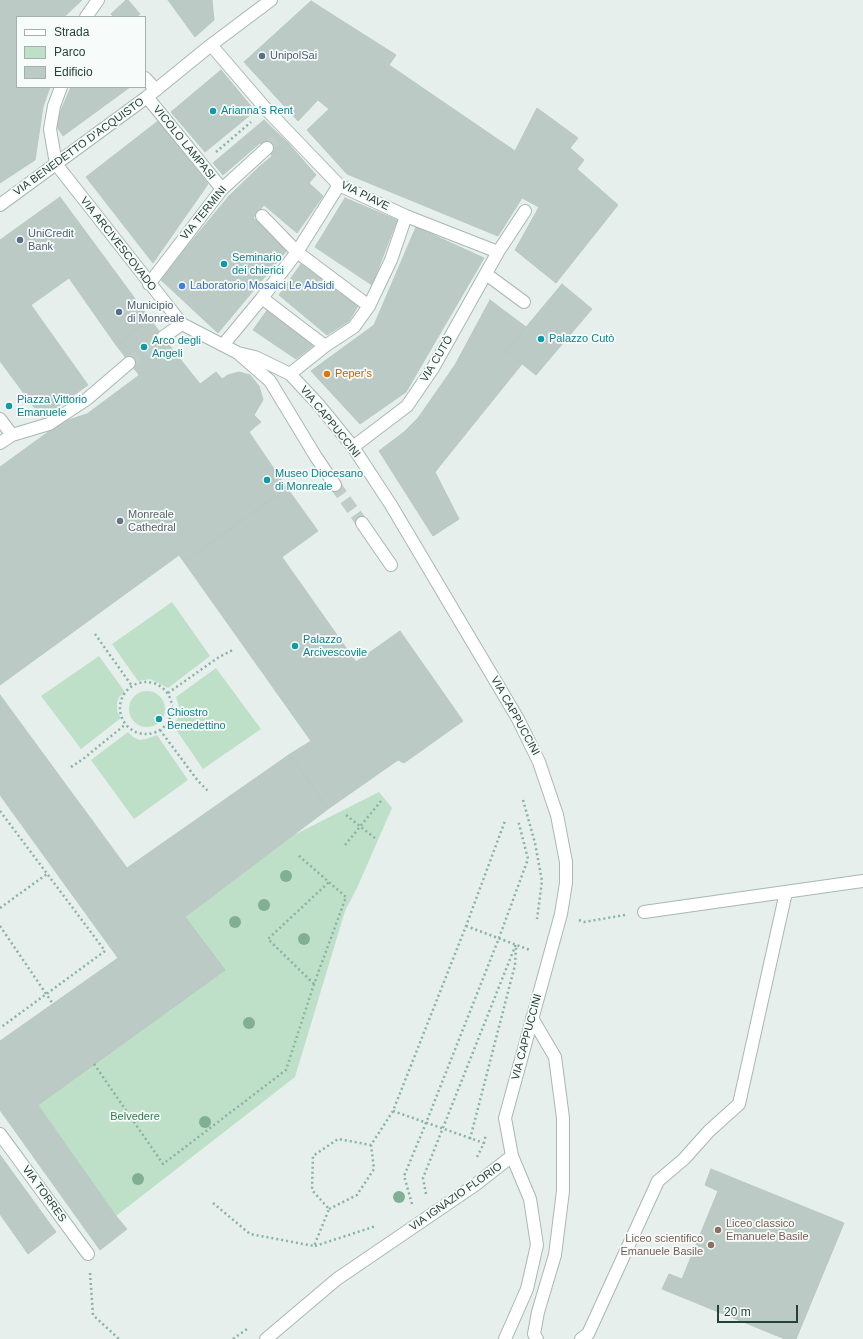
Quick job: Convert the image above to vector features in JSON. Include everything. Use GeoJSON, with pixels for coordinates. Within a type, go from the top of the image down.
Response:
{"type":"FeatureCollection","features":[{"type":"Feature","properties":{"kind":"street"},"geometry":{"type":"LineString","coordinates":[[87,16],[98,0]]}},
{"type":"Feature","properties":{"kind":"street","name":"VIA BENEDETTO D'ACQUISTO"},"geometry":{"type":"LineString","coordinates":[[0,205],[151,94],[211,45],[271,0]]}},
{"type":"Feature","properties":{"kind":"street","name":"VIA PIAVE"},"geometry":{"type":"LineString","coordinates":[[211,45],[266,109],[283,134],[339,184],[406,216],[498,252]]}},
{"type":"Feature","properties":{"kind":"street","name":"VICOLO LAMPASI"},"geometry":{"type":"LineString","coordinates":[[146,81],[151,94],[201,165],[222,189]]}},
{"type":"Feature","properties":{"kind":"street"},"geometry":{"type":"LineString","coordinates":[[56,164],[50,129],[54,106],[61,88]]}},
{"type":"Feature","properties":{"kind":"street","name":"VIA TERMINI"},"geometry":{"type":"LineString","coordinates":[[149,284],[222,189],[266,148]]}},
{"type":"Feature","properties":{"kind":"street","name":"VIA ARCIVESCOVADO"},"geometry":{"type":"LineString","coordinates":[[56,164],[182,324],[238,353],[255,357],[290,374]]}},
{"type":"Feature","properties":{"kind":"street"},"geometry":{"type":"LineString","coordinates":[[223,345],[262,298],[297,252],[339,184]]}},
{"type":"Feature","properties":{"kind":"street"},"geometry":{"type":"LineString","coordinates":[[498,252],[525,211]]}},
{"type":"Feature","properties":{"kind":"street"},"geometry":{"type":"LineString","coordinates":[[262,216],[297,252],[369,306]]}},
{"type":"Feature","properties":{"kind":"street"},"geometry":{"type":"LineString","coordinates":[[290,374],[325,346],[354,327],[369,306],[391,260],[406,216]]}},
{"type":"Feature","properties":{"kind":"street","name":"VIA CUTÒ"},"geometry":{"type":"LineString","coordinates":[[353,448],[407,406],[433,368],[498,252]]}},
{"type":"Feature","properties":{"kind":"street"},"geometry":{"type":"LineString","coordinates":[[486,274],[524,302]]}},
{"type":"Feature","properties":{"kind":"street"},"geometry":{"type":"LineString","coordinates":[[262,298],[325,346]]}},
{"type":"Feature","properties":{"kind":"street"},"geometry":{"type":"LineString","coordinates":[[163,337],[182,324]]}},
{"type":"Feature","properties":{"kind":"street"},"geometry":{"type":"LineString","coordinates":[[238,353],[270,381],[335,486]]}},
{"type":"Feature","properties":{"kind":"street"},"geometry":{"type":"LineString","coordinates":[[0,443],[12,435],[49,424],[87,399],[130,363]]}},
{"type":"Feature","properties":{"kind":"street","name":"VIA CAPPUCCINI"},"geometry":{"type":"LineString","coordinates":[[290,374],[318,404],[353,448],[391,505],[518,719],[540,762],[557,815],[566,862],[566,883],[561,914],[505,1118],[512,1156]]}},
{"type":"Feature","properties":{"kind":"street"},"geometry":{"type":"LineString","coordinates":[[0,419],[12,435]]}},
{"type":"Feature","properties":{"kind":"street"},"geometry":{"type":"LineString","coordinates":[[362,524],[391,565]]}},
{"type":"Feature","properties":{"kind":"street"},"geometry":{"type":"LineString","coordinates":[[644,912],[863,881]]}},
{"type":"Feature","properties":{"kind":"street"},"geometry":{"type":"LineString","coordinates":[[581,1339],[588,1334],[591,1328],[658,1181],[684,1159],[709,1131],[740,1104],[786,892]]}},
{"type":"Feature","properties":{"kind":"street"},"geometry":{"type":"LineString","coordinates":[[532,1018],[555,1058],[563,1118],[563,1191],[555,1255],[538,1312],[534,1334],[538,1339]]}},
{"type":"Feature","properties":{"kind":"street","name":"VIA TORRES"},"geometry":{"type":"LineString","coordinates":[[0,1134],[88,1254]]}},
{"type":"Feature","properties":{"kind":"street","name":"VIA IGNAZIO FLORIO"},"geometry":{"type":"LineString","coordinates":[[266,1339],[336,1279],[475,1185],[512,1156],[530,1199],[537,1245],[526,1289],[505,1339]]}},
{"type":"Feature","properties":{"kind":"path"},"geometry":{"type":"LineString","coordinates":[[201,165],[266,109]]}},
{"type":"Feature","properties":{"kind":"path"},"geometry":{"type":"LineString","coordinates":[[95,634],[132,686]]}},
{"type":"Feature","properties":{"kind":"path"},"geometry":{"type":"LineString","coordinates":[[168,693],[219,657],[233,650]]}},
{"type":"Feature","properties":{"kind":"path"},"geometry":{"type":"LineString","coordinates":[[143,682],[153,682],[162,687],[168,693],[172,703],[172,712],[168,722],[160,730],[151,733],[141,733],[132,730],[126,724],[121,713],[121,701],[125,693],[132,686],[143,682]]}},
{"type":"Feature","properties":{"kind":"path"},"geometry":{"type":"LineString","coordinates":[[71,767],[126,724]]}},
{"type":"Feature","properties":{"kind":"path"},"geometry":{"type":"LineString","coordinates":[[160,730],[198,781],[208,791]]}},
{"type":"Feature","properties":{"kind":"path"},"geometry":{"type":"LineString","coordinates":[[523,800],[535,843],[542,881],[537,920]]}},
{"type":"Feature","properties":{"kind":"path"},"geometry":{"type":"LineString","coordinates":[[345,845],[381,801]]}},
{"type":"Feature","properties":{"kind":"path"},"geometry":{"type":"LineString","coordinates":[[0,811],[106,951],[0,1028]]}},
{"type":"Feature","properties":{"kind":"path"},"geometry":{"type":"LineString","coordinates":[[346,815],[376,839]]}},
{"type":"Feature","properties":{"kind":"path"},"geometry":{"type":"LineString","coordinates":[[412,1204],[404,1176],[500,938],[528,858],[518,820]]}},
{"type":"Feature","properties":{"kind":"path"},"geometry":{"type":"LineString","coordinates":[[314,1246],[329,1209],[357,1195],[374,1169],[371,1145],[393,1111],[466,926],[505,821]]}},
{"type":"Feature","properties":{"kind":"path"},"geometry":{"type":"LineString","coordinates":[[94,1064],[163,1164],[286,1070],[314,984],[346,897],[298,855]]}},
{"type":"Feature","properties":{"kind":"path"},"geometry":{"type":"LineString","coordinates":[[0,908],[47,874]]}},
{"type":"Feature","properties":{"kind":"path"},"geometry":{"type":"LineString","coordinates":[[314,984],[268,939],[329,882]]}},
{"type":"Feature","properties":{"kind":"path"},"geometry":{"type":"LineString","coordinates":[[584,922],[644,912]]}},
{"type":"Feature","properties":{"kind":"path"},"geometry":{"type":"LineString","coordinates":[[0,926],[53,1004]]}},
{"type":"Feature","properties":{"kind":"path"},"geometry":{"type":"LineString","coordinates":[[466,926],[533,950]]}},
{"type":"Feature","properties":{"kind":"path"},"geometry":{"type":"LineString","coordinates":[[426,1195],[423,1178],[516,944]]}},
{"type":"Feature","properties":{"kind":"path"},"geometry":{"type":"LineString","coordinates":[[470,1139],[515,965],[516,944]]}},
{"type":"Feature","properties":{"kind":"path"},"geometry":{"type":"LineString","coordinates":[[393,1111],[484,1143]]}},
{"type":"Feature","properties":{"kind":"path"},"geometry":{"type":"LineString","coordinates":[[476,1159],[484,1143],[488,1128]]}},
{"type":"Feature","properties":{"kind":"path"},"geometry":{"type":"LineString","coordinates":[[329,1209],[312,1190],[313,1156],[338,1139],[371,1145]]}},
{"type":"Feature","properties":{"kind":"path"},"geometry":{"type":"LineString","coordinates":[[213,1203],[250,1234],[314,1246],[379,1225]]}},
{"type":"Feature","properties":{"kind":"path"},"geometry":{"type":"LineString","coordinates":[[88,1254],[93,1315],[119,1339]]}},
{"type":"Feature","properties":{"kind":"path"},"geometry":{"type":"LineString","coordinates":[[233,1339],[246,1330]]}},
{"type":"Feature","properties":{"kind":"green space"},"geometry":{"type":"Polygon","coordinates":[[[172,602],[210,656],[168,688],[150,679],[138,681],[112,644],[172,602]]]}},
{"type":"Feature","properties":{"kind":"green space"},"geometry":{"type":"Polygon","coordinates":[[[99,656],[125,692],[119,697],[117,703],[117,711],[121,718],[81,749],[41,696],[99,656]]]}},
{"type":"Feature","properties":{"kind":"green space"},"geometry":{"type":"Polygon","coordinates":[[[216,668],[261,729],[203,769],[172,724],[177,720],[180,713],[176,697],[216,668]]]}},
{"type":"Feature","properties":{"kind":"green space"},"geometry":{"type":"Polygon","coordinates":[[[147,691],[160,696],[165,709],[160,722],[147,727],[134,722],[129,709],[134,696],[147,691]]]}},
{"type":"Feature","properties":{"kind":"green space"},"geometry":{"type":"Polygon","coordinates":[[[128,732],[139,740],[157,735],[188,780],[134,819],[91,760],[128,732]]]}},
{"type":"Feature","properties":{"kind":"green space","name":"Belvedere"},"geometry":{"type":"Polygon","coordinates":[[[379,792],[392,808],[357,888],[345,911],[295,1077],[116,1216],[38,1105],[185,917],[294,835],[379,792]]]}},
{"type":"Feature","properties":{"kind":"building"},"geometry":{"type":"Polygon","coordinates":[[[0,0],[82,0],[65,16],[16,16],[16,88],[50,88],[43,107],[35,160],[0,183],[0,0]]]}},
{"type":"Feature","properties":{"kind":"building"},"geometry":{"type":"Polygon","coordinates":[[[126,0],[128,0],[140,14],[137,16],[113,16],[111,14],[126,0]]]}},
{"type":"Feature","properties":{"kind":"building"},"geometry":{"type":"Polygon","coordinates":[[[168,0],[212,0],[214,20],[195,37],[168,0]]]}},
{"type":"Feature","properties":{"kind":"building"},"geometry":{"type":"Polygon","coordinates":[[[311,1],[396,55],[389,65],[515,151],[537,108],[578,138],[570,148],[584,160],[577,169],[618,205],[556,283],[515,250],[539,207],[522,198],[498,236],[347,174],[307,130],[329,109],[318,100],[298,121],[244,62],[311,1]]]}},
{"type":"Feature","properties":{"kind":"building","name":"Arianna's Rent"},"geometry":{"type":"Polygon","coordinates":[[[221,70],[255,111],[205,152],[171,112],[221,70]]]}},
{"type":"Feature","properties":{"kind":"building"},"geometry":{"type":"Polygon","coordinates":[[[71,88],[129,88],[63,136],[55,124],[71,88]]]}},
{"type":"Feature","properties":{"kind":"building"},"geometry":{"type":"Polygon","coordinates":[[[264,120],[288,143],[272,156],[267,148],[260,143],[223,175],[213,163],[264,120]]]}},
{"type":"Feature","properties":{"kind":"building"},"geometry":{"type":"Polygon","coordinates":[[[158,121],[208,184],[153,263],[86,177],[158,121]]]}},
{"type":"Feature","properties":{"kind":"building"},"geometry":{"type":"Polygon","coordinates":[[[288,143],[316,175],[309,183],[323,196],[297,233],[264,205],[253,218],[229,196],[259,167],[288,143]]]}},
{"type":"Feature","properties":{"kind":"building","name":"Seminario dei chierici"},"geometry":{"type":"Polygon","coordinates":[[[229,196],[288,249],[218,333],[160,279],[229,196]]]}},
{"type":"Feature","properties":{"kind":"building","name":"Municipio di Monreale"},"geometry":{"type":"Polygon","coordinates":[[[60,197],[150,319],[116,345],[69,278],[31,305],[88,385],[42,418],[0,361],[0,240],[60,197]]]}},
{"type":"Feature","properties":{"kind":"building"},"geometry":{"type":"Polygon","coordinates":[[[345,198],[397,220],[372,285],[315,247],[345,198]]]}},
{"type":"Feature","properties":{"kind":"building"},"geometry":{"type":"Polygon","coordinates":[[[416,227],[484,258],[406,392],[360,424],[311,371],[374,325],[416,227]]]}},
{"type":"Feature","properties":{"kind":"building"},"geometry":{"type":"Polygon","coordinates":[[[301,264],[358,306],[349,321],[327,335],[279,295],[301,264]]]}},
{"type":"Feature","properties":{"kind":"building","name":"Palazzo Cutò"},"geometry":{"type":"Polygon","coordinates":[[[562,284],[592,309],[536,375],[506,351],[562,284]]]}},
{"type":"Feature","properties":{"kind":"building"},"geometry":{"type":"Polygon","coordinates":[[[490,300],[526,327],[506,351],[522,364],[435,472],[459,519],[433,536],[379,451],[404,432],[418,418],[455,365],[490,300]]]}},
{"type":"Feature","properties":{"kind":"building"},"geometry":{"type":"Polygon","coordinates":[[[268,309],[314,345],[296,359],[253,330],[268,309]]]}},
{"type":"Feature","properties":{"kind":"building","name":"Arco degli Angeli"},"geometry":{"type":"Polygon","coordinates":[[[150,319],[173,350],[139,375],[116,345],[150,319]]]}},
{"type":"Feature","properties":{"kind":"building","name":"Monreale Cathedral"},"geometry":{"type":"Polygon","coordinates":[[[173,350],[200,384],[216,372],[222,379],[228,375],[239,372],[250,375],[259,386],[263,400],[254,415],[261,422],[249,432],[287,488],[184,562],[179,555],[0,685],[0,467],[62,422],[87,414],[173,350]]]}},
{"type":"Feature","properties":{"kind":"building","name":"Palazzo Arcivescovile"},"geometry":{"type":"Polygon","coordinates":[[[287,488],[318,531],[282,557],[356,662],[400,631],[463,721],[404,763],[398,760],[328,809],[290,754],[311,741],[184,562],[287,488]]]}},
{"type":"Feature","properties":{"kind":"building"},"geometry":{"type":"Polygon","coordinates":[[[0,695],[127,868],[290,754],[328,809],[185,917],[225,970],[38,1105],[116,1216],[127,1229],[100,1250],[0,1110],[0,1041],[118,958],[0,795],[0,695]]]}},
{"type":"Feature","properties":{"kind":"building"},"geometry":{"type":"Polygon","coordinates":[[[0,1155],[56,1232],[28,1254],[0,1214],[0,1155]]]}},
{"type":"Feature","properties":{"kind":"building"},"geometry":{"type":"Polygon","coordinates":[[[711,1169],[844,1223],[796,1339],[785,1339],[662,1289],[669,1274],[682,1279],[718,1191],[705,1185],[711,1169]]]}},
{"type":"Feature","properties":{"kind":"tunnel"},"geometry":{"type":"LineString","coordinates":[[267,148],[280,136]]}},
{"type":"Feature","properties":{"kind":"tunnel"},"geometry":{"type":"LineString","coordinates":[[129,363],[163,337]]}},
{"type":"Feature","properties":{"kind":"tunnel"},"geometry":{"type":"LineString","coordinates":[[335,485],[362,523]]}},
{"type":"Feature","properties":{"kind":"place","name":"UnipolSai"},"geometry":{"type":"Point","coordinates":[262,56]}},
{"type":"Feature","properties":{"kind":"place","name":"Arianna's Rent"},"geometry":{"type":"Point","coordinates":[213,111]}},
{"type":"Feature","properties":{"kind":"place","name":"UniCredit Bank"},"geometry":{"type":"Point","coordinates":[20,240]}},
{"type":"Feature","properties":{"kind":"place","name":"Seminario dei chierici"},"geometry":{"type":"Point","coordinates":[224,264]}},
{"type":"Feature","properties":{"kind":"place","name":"Laboratorio Mosaici Le Absidi"},"geometry":{"type":"Point","coordinates":[182,286]}},
{"type":"Feature","properties":{"kind":"place","name":"Municipio di Monreale"},"geometry":{"type":"Point","coordinates":[119,312]}},
{"type":"Feature","properties":{"kind":"place","name":"Palazzo Cutò"},"geometry":{"type":"Point","coordinates":[541,339]}},
{"type":"Feature","properties":{"kind":"place","name":"Arco degli Angeli"},"geometry":{"type":"Point","coordinates":[144,347]}},
{"type":"Feature","properties":{"kind":"place","name":"Peper's"},"geometry":{"type":"Point","coordinates":[327,374]}},
{"type":"Feature","properties":{"kind":"place","name":"Piazza Vittorio Emanuele"},"geometry":{"type":"Point","coordinates":[9,406]}},
{"type":"Feature","properties":{"kind":"place","name":"Museo Diocesano di Monreale"},"geometry":{"type":"Point","coordinates":[267,480]}},
{"type":"Feature","properties":{"kind":"place","name":"Monreale Cathedral"},"geometry":{"type":"Point","coordinates":[120,521]}},
{"type":"Feature","properties":{"kind":"place","name":"Palazzo Arcivescovile"},"geometry":{"type":"Point","coordinates":[295,646]}},
{"type":"Feature","properties":{"kind":"place","name":"Chiostro Benedettino"},"geometry":{"type":"Point","coordinates":[159,719]}},
{"type":"Feature","properties":{"kind":"place","name":"Liceo classico Emanuele Basile"},"geometry":{"type":"Point","coordinates":[718,1230]}},
{"type":"Feature","properties":{"kind":"place","name":"Liceo scientifico Emanuele Basile"},"geometry":{"type":"Point","coordinates":[711,1245]}}]}
